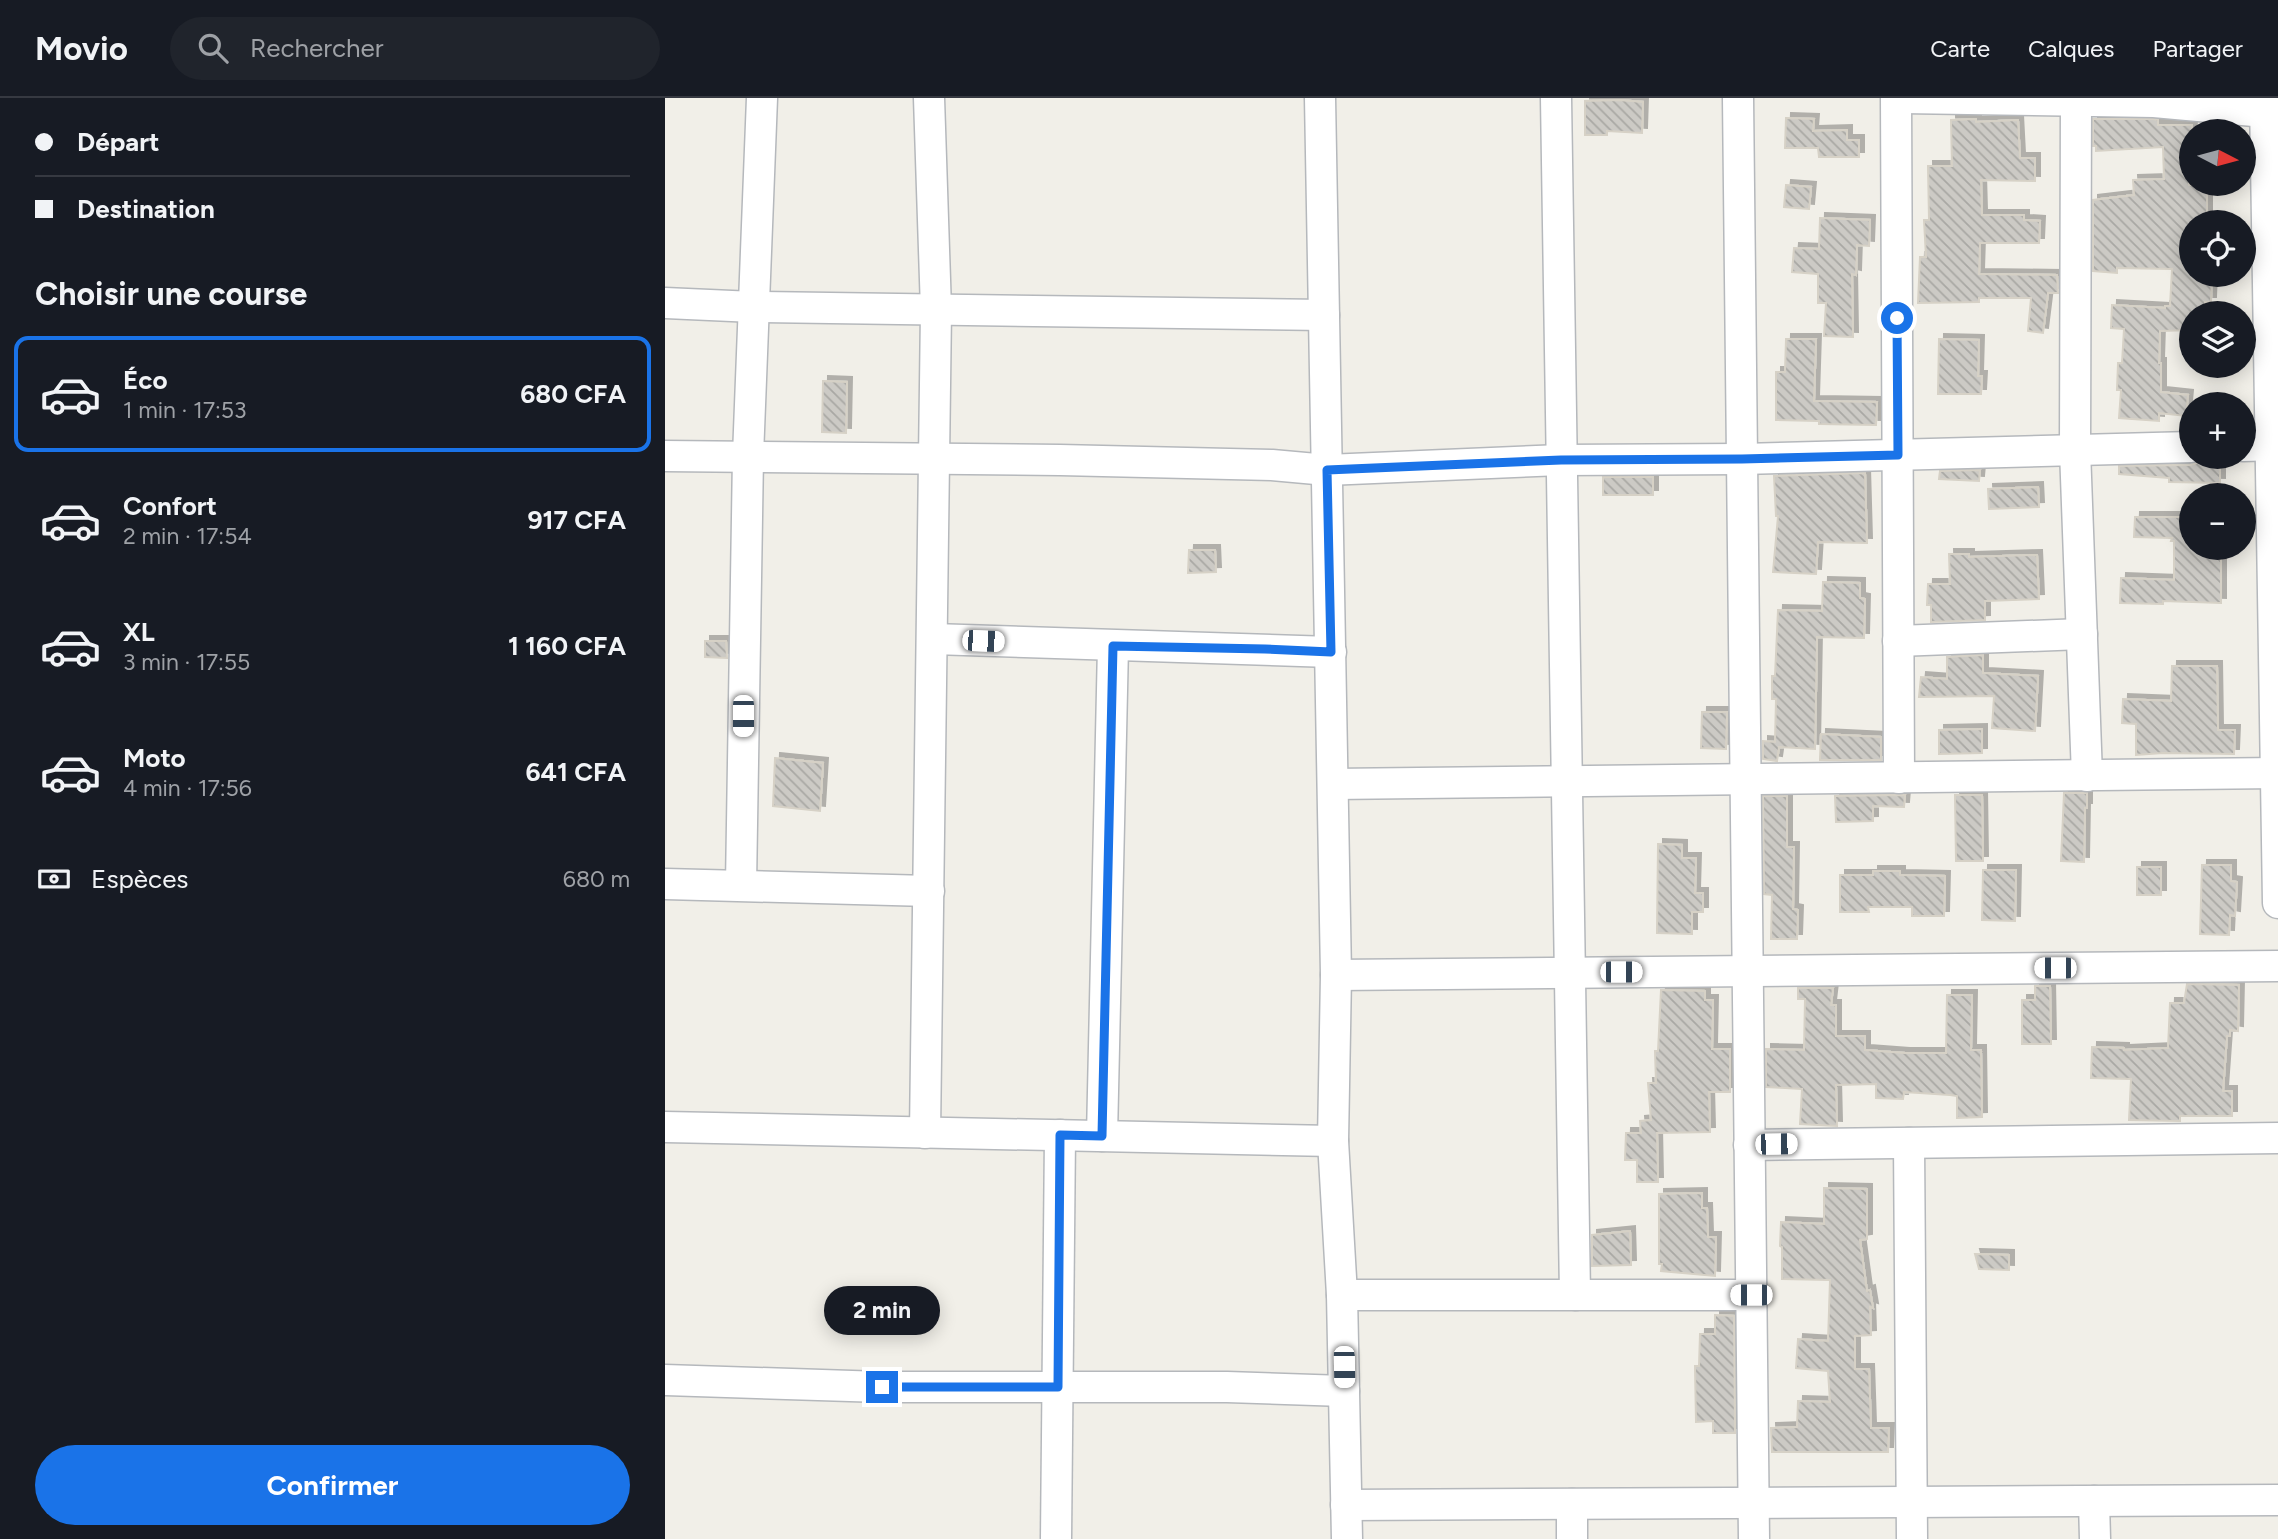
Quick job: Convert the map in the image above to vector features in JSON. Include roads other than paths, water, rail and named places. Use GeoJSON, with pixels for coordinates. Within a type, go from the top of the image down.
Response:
{"type":"FeatureCollection","features":[{"type":"Feature","properties":{"kind":"street"},"geometry":{"type":"LineString","coordinates":[[741,886],[748,456],[762,98]]}},
{"type":"Feature","properties":{"kind":"street"},"geometry":{"type":"LineString","coordinates":[[925,1133],[936,310],[929,98]]}},
{"type":"Feature","properties":{"kind":"street"},"geometry":{"type":"LineString","coordinates":[[1320,98],[1336,975],[1333,1141],[1342,1295],[1347,1539]]}},
{"type":"Feature","properties":{"kind":"street"},"geometry":{"type":"LineString","coordinates":[[1556,98],[1574,1295]]}},
{"type":"Feature","properties":{"kind":"street"},"geometry":{"type":"LineString","coordinates":[[1738,98],[1753,1539]]}},
{"type":"Feature","properties":{"kind":"street"},"geometry":{"type":"LineString","coordinates":[[1896,98],[1899,778]]}},
{"type":"Feature","properties":{"kind":"street"},"geometry":{"type":"LineString","coordinates":[[1902,98],[2265,105],[2264,446],[2277,773],[2278,903]]}},
{"type":"Feature","properties":{"kind":"street"},"geometry":{"type":"LineString","coordinates":[[2076,100],[2075,450],[2087,776]]}},
{"type":"Feature","properties":{"kind":"street"},"geometry":{"type":"LineString","coordinates":[[665,303],[754,307],[1324,316]]}},
{"type":"Feature","properties":{"kind":"street"},"geometry":{"type":"LineString","coordinates":[[665,456],[1247,464],[1327,470],[1561,460],[1742,459],[2179,447]]}},
{"type":"Feature","properties":{"kind":"street"},"geometry":{"type":"LineString","coordinates":[[1898,641],[2082,635]]}},
{"type":"Feature","properties":{"kind":"street"},"geometry":{"type":"LineString","coordinates":[[933,639],[1331,652]]}},
{"type":"Feature","properties":{"kind":"street"},"geometry":{"type":"LineString","coordinates":[[1102,1136],[1113,646]]}},
{"type":"Feature","properties":{"kind":"street"},"geometry":{"type":"LineString","coordinates":[[1333,784],[2277,773]]}},
{"type":"Feature","properties":{"kind":"street"},"geometry":{"type":"LineString","coordinates":[[665,884],[929,891]]}},
{"type":"Feature","properties":{"kind":"street"},"geometry":{"type":"LineString","coordinates":[[1336,975],[2278,966]]}},
{"type":"Feature","properties":{"kind":"street"},"geometry":{"type":"LineString","coordinates":[[665,1127],[1333,1141]]}},
{"type":"Feature","properties":{"kind":"street"},"geometry":{"type":"LineString","coordinates":[[1056,1539],[1060,1135]]}},
{"type":"Feature","properties":{"kind":"street"},"geometry":{"type":"LineString","coordinates":[[1749,1145],[2278,1138]]}},
{"type":"Feature","properties":{"kind":"street"},"geometry":{"type":"LineString","coordinates":[[1909,1143],[1912,1539]]}},
{"type":"Feature","properties":{"kind":"street"},"geometry":{"type":"LineString","coordinates":[[1342,1295],[1751,1295]]}},
{"type":"Feature","properties":{"kind":"street"},"geometry":{"type":"LineString","coordinates":[[665,1380],[882,1387],[1344,1391]]}},
{"type":"Feature","properties":{"kind":"street"},"geometry":{"type":"LineString","coordinates":[[1346,1505],[2278,1500]]}},
{"type":"Feature","properties":{"kind":"street"},"geometry":{"type":"LineString","coordinates":[[2094,1501],[2095,1539]]}},
{"type":"Feature","properties":{"kind":"street"},"geometry":{"type":"LineString","coordinates":[[1572,1504],[1572,1539]]}}]}
